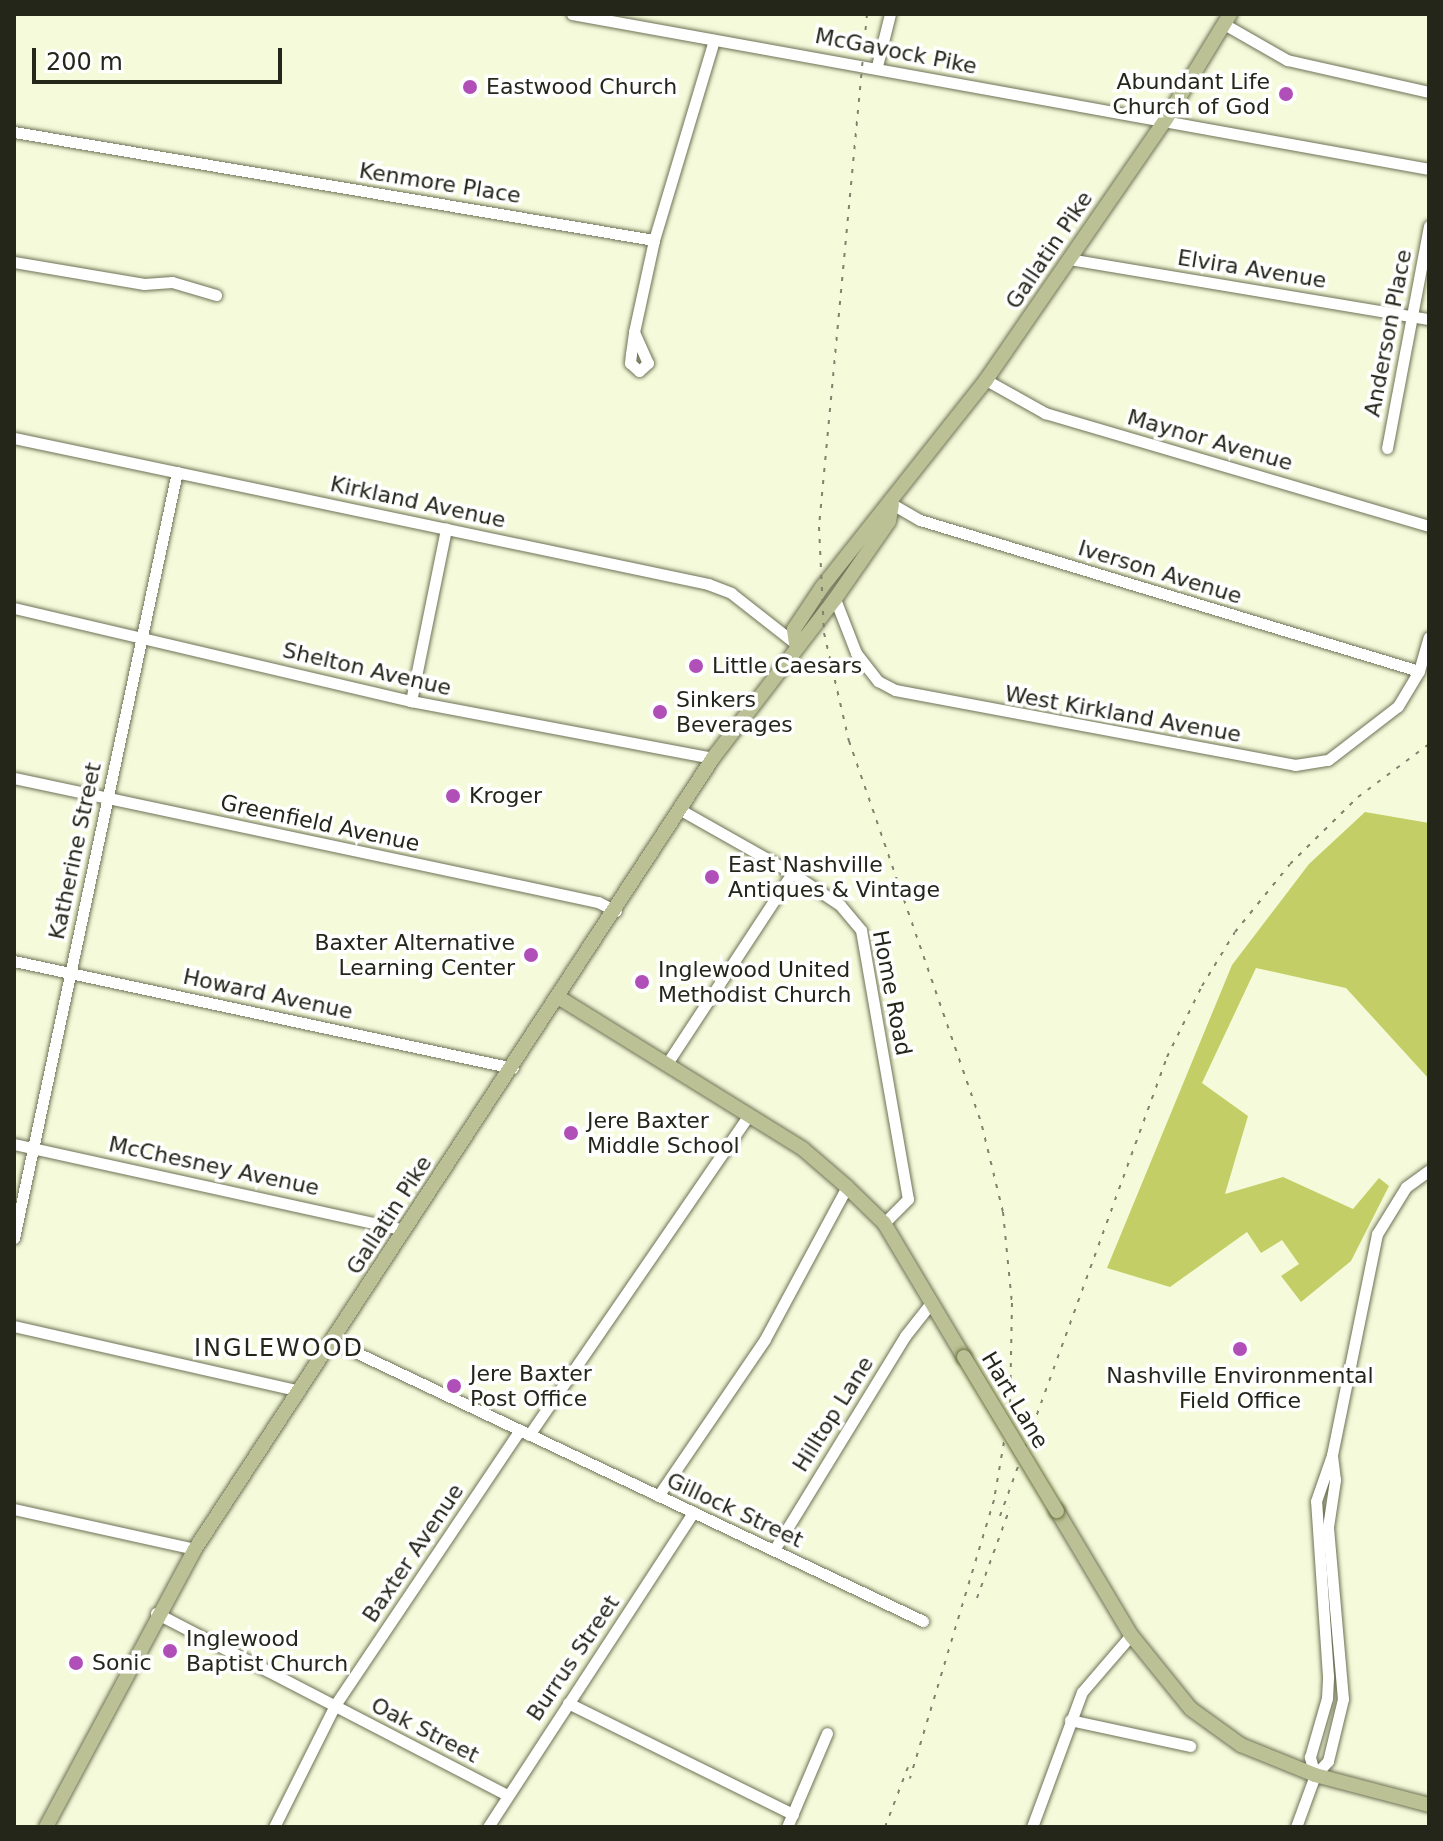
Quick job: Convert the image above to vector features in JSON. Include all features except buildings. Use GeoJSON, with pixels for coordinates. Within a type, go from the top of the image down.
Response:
{"type":"FeatureCollection","features":[{"type":"Feature","properties":{"kind":"main road","name":"Gallatin Pike"},"geometry":{"type":"LineString","coordinates":[[796,644],[794,629],[822,587],[875,516],[892,504],[986,380],[1166,119],[1227,19]]}},
{"type":"Feature","properties":{"kind":"main road","name":"Gallatin Pike"},"geometry":{"type":"LineString","coordinates":[[46,1827],[156,1613],[195,1549],[616,911],[713,758],[796,644],[835,599],[889,521],[892,504]]}},
{"type":"Feature","properties":{"kind":"main road","name":"Hart Lane"},"geometry":{"type":"LineString","coordinates":[[558,997],[803,1149],[884,1223],[1131,1635],[1162,1677],[1212,1725],[1241,1745],[1315,1775],[1429,1805]]}},
{"type":"Feature","properties":{"kind":"street","name":"McGavock Pike"},"geometry":{"type":"LineString","coordinates":[[572,14],[877,66],[1429,169]]}},
{"type":"Feature","properties":{"kind":"street"},"geometry":{"type":"LineString","coordinates":[[877,66],[890,14]]}},
{"type":"Feature","properties":{"kind":"street"},"geometry":{"type":"LineString","coordinates":[[1227,19],[1287,60],[1429,92]]}},
{"type":"Feature","properties":{"kind":"street"},"geometry":{"type":"LineString","coordinates":[[634,332],[654,240],[714,40]]}},
{"type":"Feature","properties":{"kind":"street","name":"Kenmore Place"},"geometry":{"type":"LineString","coordinates":[[14,132],[654,240]]}},
{"type":"Feature","properties":{"kind":"street","name":"Anderson Place"},"geometry":{"type":"LineString","coordinates":[[1387,448],[1429,226]]}},
{"type":"Feature","properties":{"kind":"street","name":"Elvira Avenue"},"geometry":{"type":"LineString","coordinates":[[1069,259],[1429,319]]}},
{"type":"Feature","properties":{"kind":"street"},"geometry":{"type":"LineString","coordinates":[[14,262],[144,284],[172,282],[216,295]]}},
{"type":"Feature","properties":{"kind":"street","name":"Maynor Avenue"},"geometry":{"type":"LineString","coordinates":[[986,380],[1045,413],[1429,526]]}},
{"type":"Feature","properties":{"kind":"street","name":"Kirkland Avenue"},"geometry":{"type":"LineString","coordinates":[[14,438],[708,584],[731,593],[796,644]]}},
{"type":"Feature","properties":{"kind":"street","name":"Katherine Street"},"geometry":{"type":"LineString","coordinates":[[14,1238],[177,472]]}},
{"type":"Feature","properties":{"kind":"street","name":"Iverson Avenue"},"geometry":{"type":"LineString","coordinates":[[892,504],[920,520],[1419,671]]}},
{"type":"Feature","properties":{"kind":"street"},"geometry":{"type":"LineString","coordinates":[[411,701],[446,529]]}},
{"type":"Feature","properties":{"kind":"street","name":"West Kirkland Avenue"},"geometry":{"type":"LineString","coordinates":[[835,599],[856,653],[878,681],[895,690],[1295,765],[1328,760],[1398,706],[1419,671],[1429,637]]}},
{"type":"Feature","properties":{"kind":"street","name":"Shelton Avenue"},"geometry":{"type":"LineString","coordinates":[[14,608],[143,635],[411,701],[713,758]]}},
{"type":"Feature","properties":{"kind":"street","name":"Greenfield Avenue"},"geometry":{"type":"LineString","coordinates":[[14,778],[598,902],[616,911]]}},
{"type":"Feature","properties":{"kind":"street","name":"Home Road"},"geometry":{"type":"LineString","coordinates":[[679,809],[792,873],[852,915],[868,955],[908,1199],[884,1223]]}},
{"type":"Feature","properties":{"kind":"street"},"geometry":{"type":"LineString","coordinates":[[666,1065],[792,873]]}},
{"type":"Feature","properties":{"kind":"street","name":"Howard Avenue"},"geometry":{"type":"LineString","coordinates":[[14,961],[513,1068]]}},
{"type":"Feature","properties":{"kind":"street","name":"Baxter Avenue"},"geometry":{"type":"LineString","coordinates":[[274,1827],[335,1705],[749,1115]]}},
{"type":"Feature","properties":{"kind":"street","name":"McChesney Avenue"},"geometry":{"type":"LineString","coordinates":[[14,1144],[404,1230]]}},
{"type":"Feature","properties":{"kind":"street"},"geometry":{"type":"LineString","coordinates":[[1315,1775],[1310,1757],[1328,1676],[1314,1522],[1321,1477],[1332,1455],[1377,1234],[1406,1187],[1429,1170]]}},
{"type":"Feature","properties":{"kind":"street"},"geometry":{"type":"LineString","coordinates":[[658,1496],[765,1339],[847,1187]]}},
{"type":"Feature","properties":{"kind":"street","name":"Hilltop Lane"},"geometry":{"type":"LineString","coordinates":[[774,1550],[905,1336],[931,1303]]}},
{"type":"Feature","properties":{"kind":"street"},"geometry":{"type":"LineString","coordinates":[[14,1326],[299,1391]]}},
{"type":"Feature","properties":{"kind":"street","name":"Gillock Street"},"geometry":{"type":"LineString","coordinates":[[332,1341],[923,1621]]}},
{"type":"Feature","properties":{"kind":"street"},"geometry":{"type":"LineString","coordinates":[[1296,1827],[1315,1775],[1328,1761],[1343,1699],[1328,1527],[1335,1480],[1332,1455]]}},
{"type":"Feature","properties":{"kind":"street"},"geometry":{"type":"LineString","coordinates":[[14,1509],[195,1549]]}},
{"type":"Feature","properties":{"kind":"street","name":"Burrus Street"},"geometry":{"type":"LineString","coordinates":[[488,1827],[505,1794],[693,1512]]}},
{"type":"Feature","properties":{"kind":"street","name":"Oak Street"},"geometry":{"type":"LineString","coordinates":[[156,1613],[505,1794]]}},
{"type":"Feature","properties":{"kind":"street"},"geometry":{"type":"LineString","coordinates":[[1032,1827],[1082,1692],[1131,1635]]}},
{"type":"Feature","properties":{"kind":"street"},"geometry":{"type":"LineString","coordinates":[[568,1703],[793,1814]]}},
{"type":"Feature","properties":{"kind":"street"},"geometry":{"type":"LineString","coordinates":[[1070,1720],[1190,1746]]}},
{"type":"Feature","properties":{"kind":"street"},"geometry":{"type":"LineString","coordinates":[[787,1827],[827,1733]]}},
{"type":"Feature","properties":{"kind":"green space"},"geometry":{"type":"Polygon","coordinates":[[[1365,812],[1429,823],[1429,1079],[1346,988],[1256,968],[1202,1083],[1248,1116],[1225,1194],[1283,1177],[1353,1209],[1379,1178],[1389,1186],[1351,1261],[1301,1302],[1281,1276],[1299,1264],[1282,1240],[1261,1253],[1247,1232],[1170,1287],[1107,1268],[1232,965],[1309,864],[1365,812]]]}},
{"type":"Feature","properties":{"kind":"railway"},"geometry":{"type":"LineString","coordinates":[[867,14],[819,527],[824,633],[849,741],[982,1126],[1003,1212],[1012,1303],[1010,1407],[994,1500],[910,1779]]}},
{"type":"Feature","properties":{"kind":"railway"},"geometry":{"type":"LineString","coordinates":[[1000,1516],[1167,1057],[1202,986],[1235,932],[1290,864],[1358,797],[1429,744]]}},
{"type":"Feature","properties":{"kind":"railway"},"geometry":{"type":"LineString","coordinates":[[977,1598],[1010,1508]]}},
{"type":"Feature","properties":{"kind":"railway"},"geometry":{"type":"LineString","coordinates":[[885,1827],[908,1767]]}},
{"type":"Feature","properties":{"kind":"place","name":"Eastwood Church"},"geometry":{"type":"Point","coordinates":[470,87]}},
{"type":"Feature","properties":{"kind":"place","name":"Abundant Life Church of God"},"geometry":{"type":"Point","coordinates":[1286,94]}},
{"type":"Feature","properties":{"kind":"place","name":"Little Caesars"},"geometry":{"type":"Point","coordinates":[696,666]}},
{"type":"Feature","properties":{"kind":"place","name":"Sinkers Beverages"},"geometry":{"type":"Point","coordinates":[660,712]}},
{"type":"Feature","properties":{"kind":"place","name":"Kroger"},"geometry":{"type":"Point","coordinates":[453,796]}},
{"type":"Feature","properties":{"kind":"place","name":"East Nashville Antiques & Vintage"},"geometry":{"type":"Point","coordinates":[712,877]}},
{"type":"Feature","properties":{"kind":"place","name":"Baxter Alternative Learning Center"},"geometry":{"type":"Point","coordinates":[531,955]}},
{"type":"Feature","properties":{"kind":"place","name":"Inglewood United Methodist Church"},"geometry":{"type":"Point","coordinates":[642,982]}},
{"type":"Feature","properties":{"kind":"place","name":"Jere Baxter Middle School"},"geometry":{"type":"Point","coordinates":[571,1133]}},
{"type":"Feature","properties":{"kind":"place","name":"Nashville Environmental Field Office"},"geometry":{"type":"Point","coordinates":[1240,1349]}},
{"type":"Feature","properties":{"kind":"place","name":"Jere Baxter Post Office"},"geometry":{"type":"Point","coordinates":[454,1386]}},
{"type":"Feature","properties":{"kind":"place","name":"Inglewood Baptist Church"},"geometry":{"type":"Point","coordinates":[170,1651]}},
{"type":"Feature","properties":{"kind":"place","name":"Sonic"},"geometry":{"type":"Point","coordinates":[76,1663]}},
{"type":"Feature","properties":{"kind":"district","name":"INGLEWOOD"},"geometry":{"type":"Point","coordinates":[279,1349]}}]}
